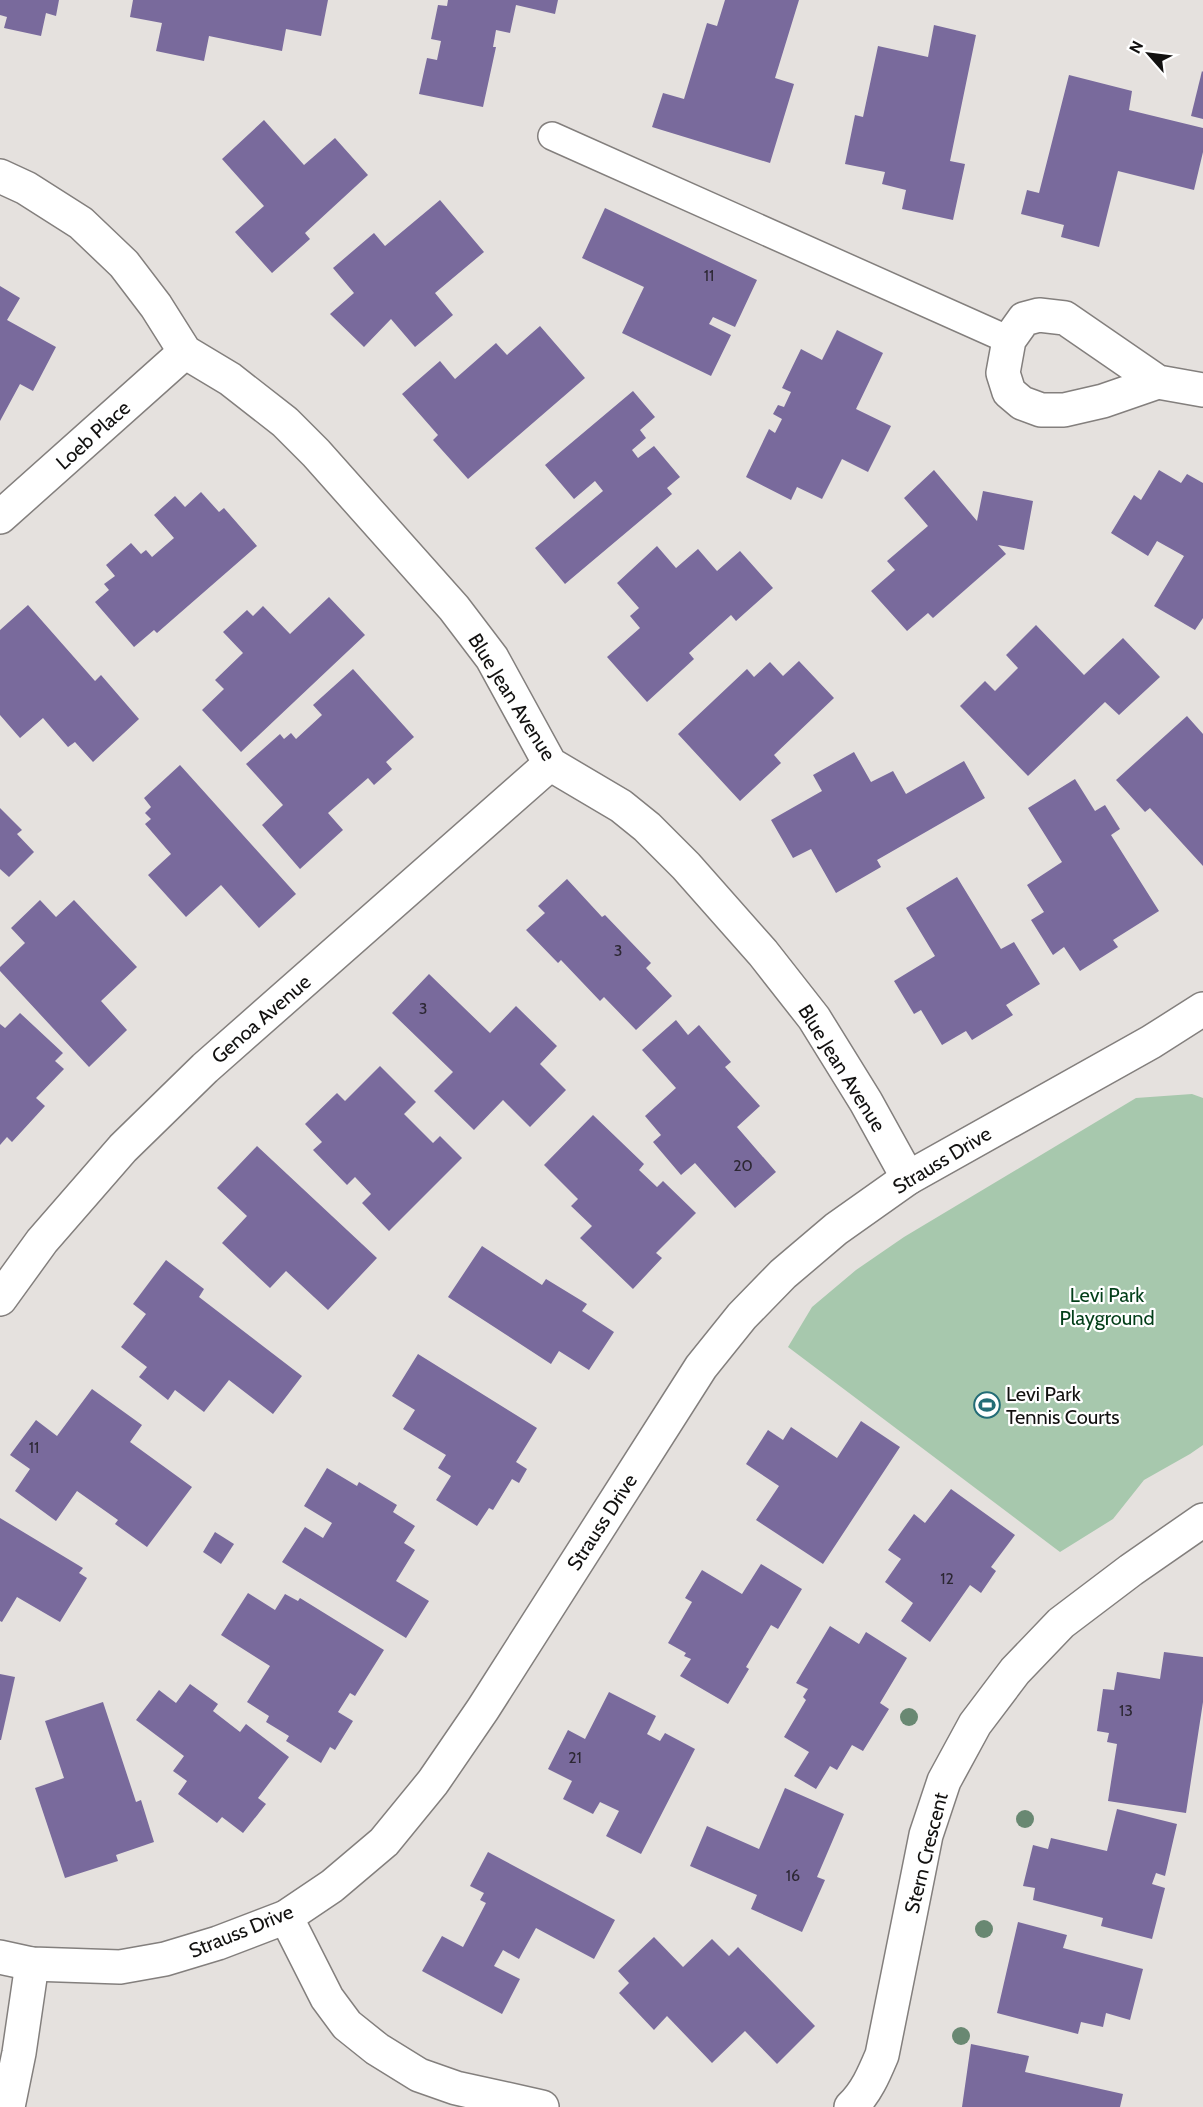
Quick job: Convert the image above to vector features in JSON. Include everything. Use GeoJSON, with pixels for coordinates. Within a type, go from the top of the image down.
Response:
{"type":"FeatureCollection","features":[{"type":"Feature","properties":{"kind":"street","name":"Blue Jean Avenue"},"geometry":{"type":"LineString","coordinates":[[0,176],[26,188],[81,223],[124,264],[156,306],[185,352],[230,379],[285,422],[316,453],[454,608],[492,658],[550,764],[621,806],[647,827],[729,914],[814,1018],[866,1102],[908,1178]]}},
{"type":"Feature","properties":{"kind":"street"},"geometry":{"type":"LineString","coordinates":[[1158,382],[1103,401],[1064,410],[1041,410],[1022,403],[1009,392],[1004,373],[1009,340],[1024,319],[1039,315],[1065,318],[1158,382],[1203,390]]}},
{"type":"Feature","properties":{"kind":"street","name":"Loeb Place"},"geometry":{"type":"LineString","coordinates":[[0,517],[185,352]]}},
{"type":"Feature","properties":{"kind":"street","name":"Genoa Avenue"},"geometry":{"type":"LineString","coordinates":[[0,1299],[42,1240],[123,1148],[206,1068],[550,764]]}},
{"type":"Feature","properties":{"kind":"street","name":"Strauss Drive"},"geometry":{"type":"LineString","coordinates":[[0,1957],[33,1964],[120,1966],[165,1959],[219,1943],[286,1917],[332,1886],[384,1842],[433,1782],[483,1708],[701,1367],[742,1316],[783,1274],[836,1229],[908,1178],[1151,1042],[1203,1009]]}},
{"type":"Feature","properties":{"kind":"street","name":"Stern Crescent"},"geometry":{"type":"LineString","coordinates":[[851,2107],[872,2079],[882,2055],[926,1835],[944,1781],[975,1724],[1015,1671],[1061,1623],[1131,1570],[1203,1520]]}},
{"type":"Feature","properties":{"kind":"street"},"geometry":{"type":"LineString","coordinates":[[286,1917],[327,1998],[347,2025],[377,2049],[419,2075],[456,2088],[542,2107]]}},
{"type":"Feature","properties":{"kind":"street"},"geometry":{"type":"LineString","coordinates":[[8,2107],[33,1964]]}},
{"type":"Feature","properties":{"kind":"lane"},"geometry":{"type":"LineString","coordinates":[[552,136],[1009,340]]}},
{"type":"Feature","properties":{"kind":"green space","name":"Levi Park Playground"},"geometry":{"type":"Polygon","coordinates":[[[1192,1094],[1203,1098],[1203,1445],[1144,1480],[1113,1519],[1060,1552],[788,1347],[812,1307],[856,1270],[904,1237],[1136,1098],[1192,1094]]]}},
{"type":"Feature","properties":{"kind":"building"},"geometry":{"type":"Polygon","coordinates":[[[0,0],[59,0],[56,16],[46,13],[41,36],[4,28],[7,17],[0,15],[0,0]]]}},
{"type":"Feature","properties":{"kind":"building"},"geometry":{"type":"Polygon","coordinates":[[[133,0],[328,0],[321,36],[286,29],[282,51],[209,36],[204,61],[156,51],[162,23],[130,17],[133,0]]]}},
{"type":"Feature","properties":{"kind":"building"},"geometry":{"type":"Polygon","coordinates":[[[448,0],[558,0],[555,14],[516,5],[510,33],[496,30],[493,47],[496,47],[483,107],[419,94],[427,58],[437,60],[441,41],[431,39],[438,5],[447,6],[448,0]]]}},
{"type":"Feature","properties":{"kind":"building"},"geometry":{"type":"Polygon","coordinates":[[[725,0],[799,0],[775,78],[794,84],[770,163],[652,127],[663,93],[684,99],[707,23],[717,26],[725,0]]]}},
{"type":"Feature","properties":{"kind":"building"},"geometry":{"type":"Polygon","coordinates":[[[934,25],[976,35],[950,161],[965,164],[953,220],[902,209],[906,190],[882,184],[885,172],[845,164],[855,115],[863,117],[878,46],[928,57],[934,25]]]}},
{"type":"Feature","properties":{"kind":"building"},"geometry":{"type":"Polygon","coordinates":[[[1203,72],[1203,119],[1191,116],[1203,72]]]}},
{"type":"Feature","properties":{"kind":"building"},"geometry":{"type":"Polygon","coordinates":[[[1069,75],[1132,91],[1129,110],[1203,128],[1203,152],[1194,190],[1118,171],[1099,247],[1061,237],[1064,225],[1021,214],[1027,190],[1039,193],[1069,75]]]}},
{"type":"Feature","properties":{"kind":"building"},"geometry":{"type":"Polygon","coordinates":[[[264,120],[304,165],[335,138],[368,175],[305,233],[310,239],[272,273],[235,232],[264,206],[222,159],[264,120]]]}},
{"type":"Feature","properties":{"kind":"building"},"geometry":{"type":"Polygon","coordinates":[[[440,200],[484,252],[435,293],[453,315],[415,347],[391,319],[364,347],[330,314],[354,293],[333,268],[374,233],[385,246],[440,200]]]}},
{"type":"Feature","properties":{"kind":"building"},"geometry":{"type":"Polygon","coordinates":[[[605,208],[757,280],[735,327],[713,317],[709,324],[731,335],[711,376],[622,333],[644,287],[582,258],[605,208]]]}},
{"type":"Feature","properties":{"kind":"building"},"geometry":{"type":"Polygon","coordinates":[[[0,286],[20,298],[7,320],[56,347],[33,391],[20,384],[0,421],[0,286]]]}},
{"type":"Feature","properties":{"kind":"building"},"geometry":{"type":"Polygon","coordinates":[[[540,326],[585,378],[468,479],[433,440],[438,435],[402,394],[440,361],[455,379],[496,343],[507,355],[540,326]]]}},
{"type":"Feature","properties":{"kind":"building"},"geometry":{"type":"Polygon","coordinates":[[[837,330],[883,353],[856,409],[891,426],[868,472],[842,459],[822,499],[797,487],[791,500],[746,477],[769,429],[775,433],[782,419],[773,414],[778,405],[784,407],[791,392],[782,388],[801,349],[822,360],[837,330]]]}},
{"type":"Feature","properties":{"kind":"building"},"geometry":{"type":"Polygon","coordinates":[[[633,391],[655,417],[640,430],[646,438],[632,450],[638,458],[654,446],[680,477],[667,488],[672,494],[565,584],[535,548],[603,491],[595,481],[574,499],[545,465],[633,391]]]}},
{"type":"Feature","properties":{"kind":"building"},"geometry":{"type":"Polygon","coordinates":[[[934,470],[977,521],[983,491],[1033,501],[1024,550],[998,545],[1006,554],[933,618],[928,613],[907,631],[871,591],[895,570],[887,561],[928,526],[904,498],[934,470]]]}},
{"type":"Feature","properties":{"kind":"building"},"geometry":{"type":"Polygon","coordinates":[[[1159,470],[1181,483],[1187,474],[1203,483],[1203,618],[1195,630],[1154,606],[1184,556],[1157,541],[1148,556],[1111,533],[1134,495],[1141,500],[1159,470]]]}},
{"type":"Feature","properties":{"kind":"building"},"geometry":{"type":"Polygon","coordinates":[[[201,492],[219,512],[224,508],[257,546],[157,633],[154,630],[134,647],[95,602],[109,590],[104,584],[115,576],[106,565],[131,543],[141,554],[146,550],[152,557],[174,538],[154,515],[175,496],[185,507],[201,492]]]}},
{"type":"Feature","properties":{"kind":"building"},"geometry":{"type":"Polygon","coordinates":[[[657,546],[676,568],[698,549],[717,571],[740,551],[773,588],[736,621],[731,615],[689,653],[694,659],[647,702],[607,657],[640,628],[630,616],[639,608],[617,583],[657,546]]]}},
{"type":"Feature","properties":{"kind":"building"},"geometry":{"type":"Polygon","coordinates":[[[329,597],[365,635],[241,752],[202,710],[224,689],[215,680],[243,653],[223,632],[247,610],[253,616],[263,606],[290,634],[329,597]]]}},
{"type":"Feature","properties":{"kind":"building"},"geometry":{"type":"Polygon","coordinates":[[[28,605],[95,681],[101,675],[139,719],[93,762],[75,742],[68,747],[43,718],[20,738],[0,715],[0,630],[28,605]]]}},
{"type":"Feature","properties":{"kind":"building"},"geometry":{"type":"Polygon","coordinates":[[[1036,625],[1084,675],[1123,638],[1160,677],[1119,715],[1105,702],[1028,776],[960,706],[985,681],[995,691],[1018,668],[1006,655],[1036,625]]]}},
{"type":"Feature","properties":{"kind":"building"},"geometry":{"type":"Polygon","coordinates":[[[799,661],[834,698],[774,755],[781,763],[740,801],[678,734],[747,669],[754,677],[770,662],[783,676],[799,661]]]}},
{"type":"Feature","properties":{"kind":"building"},"geometry":{"type":"Polygon","coordinates":[[[353,669],[414,737],[386,762],[392,769],[374,785],[368,778],[328,813],[343,830],[300,869],[262,825],[283,805],[246,764],[280,734],[284,739],[291,733],[296,739],[322,715],[313,705],[353,669]]]}},
{"type":"Feature","properties":{"kind":"building"},"geometry":{"type":"Polygon","coordinates":[[[1187,716],[1203,734],[1203,866],[1150,808],[1145,812],[1116,780],[1187,716]]]}},
{"type":"Feature","properties":{"kind":"building"},"geometry":{"type":"Polygon","coordinates":[[[854,752],[871,782],[893,771],[906,794],[964,761],[985,798],[877,860],[881,867],[836,893],[811,849],[793,858],[771,820],[822,791],[813,775],[854,752]]]}},
{"type":"Feature","properties":{"kind":"building"},"geometry":{"type":"Polygon","coordinates":[[[180,765],[296,894],[259,928],[221,885],[186,917],[148,875],[171,854],[145,824],[151,819],[145,813],[151,807],[144,798],[180,765]]]}},
{"type":"Feature","properties":{"kind":"building"},"geometry":{"type":"Polygon","coordinates":[[[1075,779],[1095,811],[1105,805],[1120,829],[1111,835],[1159,911],[1113,940],[1118,947],[1080,971],[1064,947],[1053,955],[1031,920],[1044,912],[1027,885],[1062,862],[1028,808],[1075,779]]]}},
{"type":"Feature","properties":{"kind":"building"},"geometry":{"type":"Polygon","coordinates":[[[0,808],[22,830],[17,834],[34,852],[9,877],[0,869],[0,808]]]}},
{"type":"Feature","properties":{"kind":"building"},"geometry":{"type":"Polygon","coordinates":[[[957,877],[1001,949],[1014,942],[1040,984],[1006,1005],[1013,1015],[972,1040],[966,1031],[942,1045],[921,1010],[914,1014],[894,981],[935,956],[906,908],[957,877]]]}},
{"type":"Feature","properties":{"kind":"building"},"geometry":{"type":"Polygon","coordinates":[[[567,879],[602,917],[605,915],[651,963],[646,968],[672,996],[636,1030],[604,997],[600,1001],[561,960],[558,963],[526,930],[545,913],[538,906],[567,879]]]}},
{"type":"Feature","properties":{"kind":"building"},"geometry":{"type":"Polygon","coordinates":[[[40,900],[56,917],[74,900],[137,967],[101,1001],[127,1030],[89,1067],[0,971],[0,967],[25,943],[11,928],[40,900]]]}},
{"type":"Feature","properties":{"kind":"building"},"geometry":{"type":"Polygon","coordinates":[[[429,974],[490,1033],[516,1006],[557,1046],[540,1064],[566,1090],[530,1127],[503,1100],[474,1130],[434,1091],[453,1072],[392,1013],[429,974]]]}},
{"type":"Feature","properties":{"kind":"building"},"geometry":{"type":"Polygon","coordinates":[[[20,1013],[63,1053],[55,1061],[64,1069],[36,1098],[45,1106],[12,1142],[7,1137],[0,1145],[0,1024],[5,1028],[20,1013]]]}},
{"type":"Feature","properties":{"kind":"building"},"geometry":{"type":"Polygon","coordinates":[[[676,1020],[688,1035],[699,1025],[731,1062],[725,1067],[760,1106],[737,1127],[776,1172],[735,1208],[695,1163],[681,1175],[653,1142],[661,1135],[645,1116],[676,1088],[642,1050],[676,1020]]]}},
{"type":"Feature","properties":{"kind":"building"},"geometry":{"type":"Polygon","coordinates":[[[380,1066],[416,1102],[404,1114],[433,1143],[440,1136],[462,1158],[389,1231],[362,1203],[371,1194],[355,1177],[347,1185],[313,1150],[322,1142],[305,1124],[337,1093],[345,1101],[380,1066]]]}},
{"type":"Feature","properties":{"kind":"building"},"geometry":{"type":"Polygon","coordinates":[[[593,1115],[644,1164],[639,1170],[657,1187],[663,1181],[696,1213],[656,1253],[662,1258],[633,1289],[580,1238],[592,1226],[571,1206],[578,1199],[544,1165],[593,1115]]]}},
{"type":"Feature","properties":{"kind":"building"},"geometry":{"type":"Polygon","coordinates":[[[257,1146],[377,1258],[328,1310],[286,1271],[270,1288],[222,1243],[247,1216],[217,1188],[257,1146]]]}},
{"type":"Feature","properties":{"kind":"building"},"geometry":{"type":"Polygon","coordinates":[[[482,1246],[542,1285],[546,1279],[587,1304],[582,1311],[614,1332],[589,1370],[559,1351],[551,1364],[448,1297],[482,1246]]]}},
{"type":"Feature","properties":{"kind":"building"},"geometry":{"type":"Polygon","coordinates":[[[166,1260],[204,1289],[199,1297],[302,1376],[273,1414],[229,1380],[204,1412],[175,1390],[168,1400],[139,1377],[147,1367],[121,1347],[146,1314],[133,1304],[166,1260]]]}},
{"type":"Feature","properties":{"kind":"building"},"geometry":{"type":"Polygon","coordinates":[[[418,1354],[537,1428],[516,1462],[527,1469],[519,1483],[512,1479],[493,1510],[489,1508],[477,1526],[436,1500],[451,1476],[438,1468],[446,1455],[403,1429],[415,1410],[392,1396],[418,1354]]]}},
{"type":"Feature","properties":{"kind":"building"},"geometry":{"type":"Polygon","coordinates":[[[92,1389],[142,1425],[130,1442],[192,1487],[147,1547],[115,1524],[118,1520],[77,1491],[56,1521],[15,1491],[30,1469],[10,1455],[36,1420],[57,1436],[92,1389]]]}},
{"type":"Feature","properties":{"kind":"building"},"geometry":{"type":"Polygon","coordinates":[[[861,1421],[900,1447],[823,1564],[756,1520],[779,1486],[746,1464],[768,1430],[783,1440],[791,1427],[837,1458],[861,1421]]]}},
{"type":"Feature","properties":{"kind":"building"},"geometry":{"type":"Polygon","coordinates":[[[327,1468],[357,1486],[359,1482],[397,1505],[393,1512],[415,1526],[404,1543],[415,1550],[396,1581],[429,1601],[406,1638],[282,1562],[305,1527],[323,1538],[332,1523],[304,1506],[327,1468]]]}},
{"type":"Feature","properties":{"kind":"building"},"geometry":{"type":"Polygon","coordinates":[[[951,1489],[1015,1535],[991,1567],[996,1571],[981,1593],[970,1585],[930,1642],[901,1621],[913,1603],[885,1582],[901,1559],[888,1550],[914,1514],[925,1523],[951,1489]]]}},
{"type":"Feature","properties":{"kind":"building"},"geometry":{"type":"Polygon","coordinates":[[[0,1518],[83,1568],[79,1573],[87,1578],[60,1622],[17,1597],[2,1622],[0,1621],[0,1518]]]}},
{"type":"Feature","properties":{"kind":"building"},"geometry":{"type":"Polygon","coordinates":[[[215,1532],[234,1544],[221,1564],[203,1552],[215,1532]]]}},
{"type":"Feature","properties":{"kind":"building"},"geometry":{"type":"Polygon","coordinates":[[[761,1564],[802,1589],[778,1629],[771,1625],[746,1667],[749,1669],[728,1704],[680,1676],[691,1659],[684,1656],[686,1653],[668,1643],[692,1602],[685,1598],[702,1570],[742,1594],[761,1564]]]}},
{"type":"Feature","properties":{"kind":"building"},"geometry":{"type":"Polygon","coordinates":[[[248,1593],[275,1610],[285,1594],[298,1601],[300,1598],[384,1650],[355,1696],[350,1693],[338,1712],[353,1721],[335,1750],[330,1747],[321,1763],[286,1741],[289,1736],[266,1722],[269,1716],[247,1702],[270,1666],[221,1635],[248,1593]]]}},
{"type":"Feature","properties":{"kind":"building"},"geometry":{"type":"Polygon","coordinates":[[[830,1626],[859,1644],[866,1632],[907,1658],[880,1703],[889,1709],[863,1751],[852,1745],[837,1770],[830,1766],[816,1789],[794,1776],[809,1752],[784,1737],[806,1700],[803,1697],[808,1689],[796,1683],[830,1626]]]}},
{"type":"Feature","properties":{"kind":"building"},"geometry":{"type":"Polygon","coordinates":[[[1164,1652],[1203,1657],[1203,1702],[1186,1813],[1108,1801],[1117,1744],[1107,1742],[1109,1733],[1097,1731],[1103,1689],[1114,1690],[1117,1672],[1160,1679],[1164,1652]]]}},
{"type":"Feature","properties":{"kind":"building"},"geometry":{"type":"Polygon","coordinates":[[[0,1674],[15,1677],[1,1740],[0,1740],[0,1674]]]}},
{"type":"Feature","properties":{"kind":"building"},"geometry":{"type":"Polygon","coordinates":[[[190,1684],[218,1704],[213,1711],[240,1732],[246,1724],[289,1757],[258,1798],[266,1804],[243,1833],[222,1817],[217,1823],[178,1794],[187,1781],[173,1771],[184,1756],[136,1720],[159,1690],[176,1703],[190,1684]]]}},
{"type":"Feature","properties":{"kind":"building"},"geometry":{"type":"Polygon","coordinates":[[[609,1692],[656,1716],[647,1734],[660,1741],[665,1733],[695,1749],[641,1854],[606,1836],[619,1811],[600,1802],[593,1814],[563,1799],[572,1781],[548,1769],[568,1730],[585,1739],[609,1692]]]}},
{"type":"Feature","properties":{"kind":"building"},"geometry":{"type":"Polygon","coordinates":[[[103,1702],[136,1802],[141,1800],[154,1842],[116,1855],[118,1861],[65,1878],[35,1788],[64,1778],[45,1721],[103,1702]]]}},
{"type":"Feature","properties":{"kind":"building"},"geometry":{"type":"Polygon","coordinates":[[[785,1788],[844,1814],[817,1877],[825,1880],[802,1932],[751,1909],[757,1895],[690,1866],[707,1826],[759,1849],[785,1788]]]}},
{"type":"Feature","properties":{"kind":"building"},"geometry":{"type":"Polygon","coordinates":[[[1117,1809],[1177,1824],[1165,1876],[1156,1873],[1152,1884],[1165,1888],[1152,1939],[1101,1926],[1103,1918],[1033,1900],[1035,1888],[1023,1886],[1033,1845],[1048,1849],[1051,1838],[1107,1851],[1117,1809]]]}},
{"type":"Feature","properties":{"kind":"building"},"geometry":{"type":"Polygon","coordinates":[[[488,1852],[615,1920],[594,1959],[536,1928],[519,1959],[503,1950],[494,1966],[520,1979],[502,2014],[422,1971],[442,1936],[463,1947],[486,1903],[480,1900],[484,1893],[470,1886],[488,1852]]]}},
{"type":"Feature","properties":{"kind":"building"},"geometry":{"type":"Polygon","coordinates":[[[1018,1922],[1067,1935],[1063,1948],[1143,1969],[1130,2020],[1106,2013],[1103,2027],[1081,2022],[1078,2034],[997,2013],[1018,1922]]]}},
{"type":"Feature","properties":{"kind":"building"},"geometry":{"type":"Polygon","coordinates":[[[654,1937],[683,1967],[712,1939],[729,1956],[738,1947],[815,2026],[777,2064],[745,2031],[712,2063],[667,2016],[654,2030],[619,1993],[629,1983],[618,1971],[654,1937]]]}},
{"type":"Feature","properties":{"kind":"building"},"geometry":{"type":"Polygon","coordinates":[[[971,2044],[1029,2056],[1025,2072],[1123,2094],[1120,2107],[962,2107],[971,2044]]]}},
{"type":"Feature","properties":{"kind":"place","name":"Levi Park Tennis Courts"},"geometry":{"type":"Point","coordinates":[987,1405]}}]}
